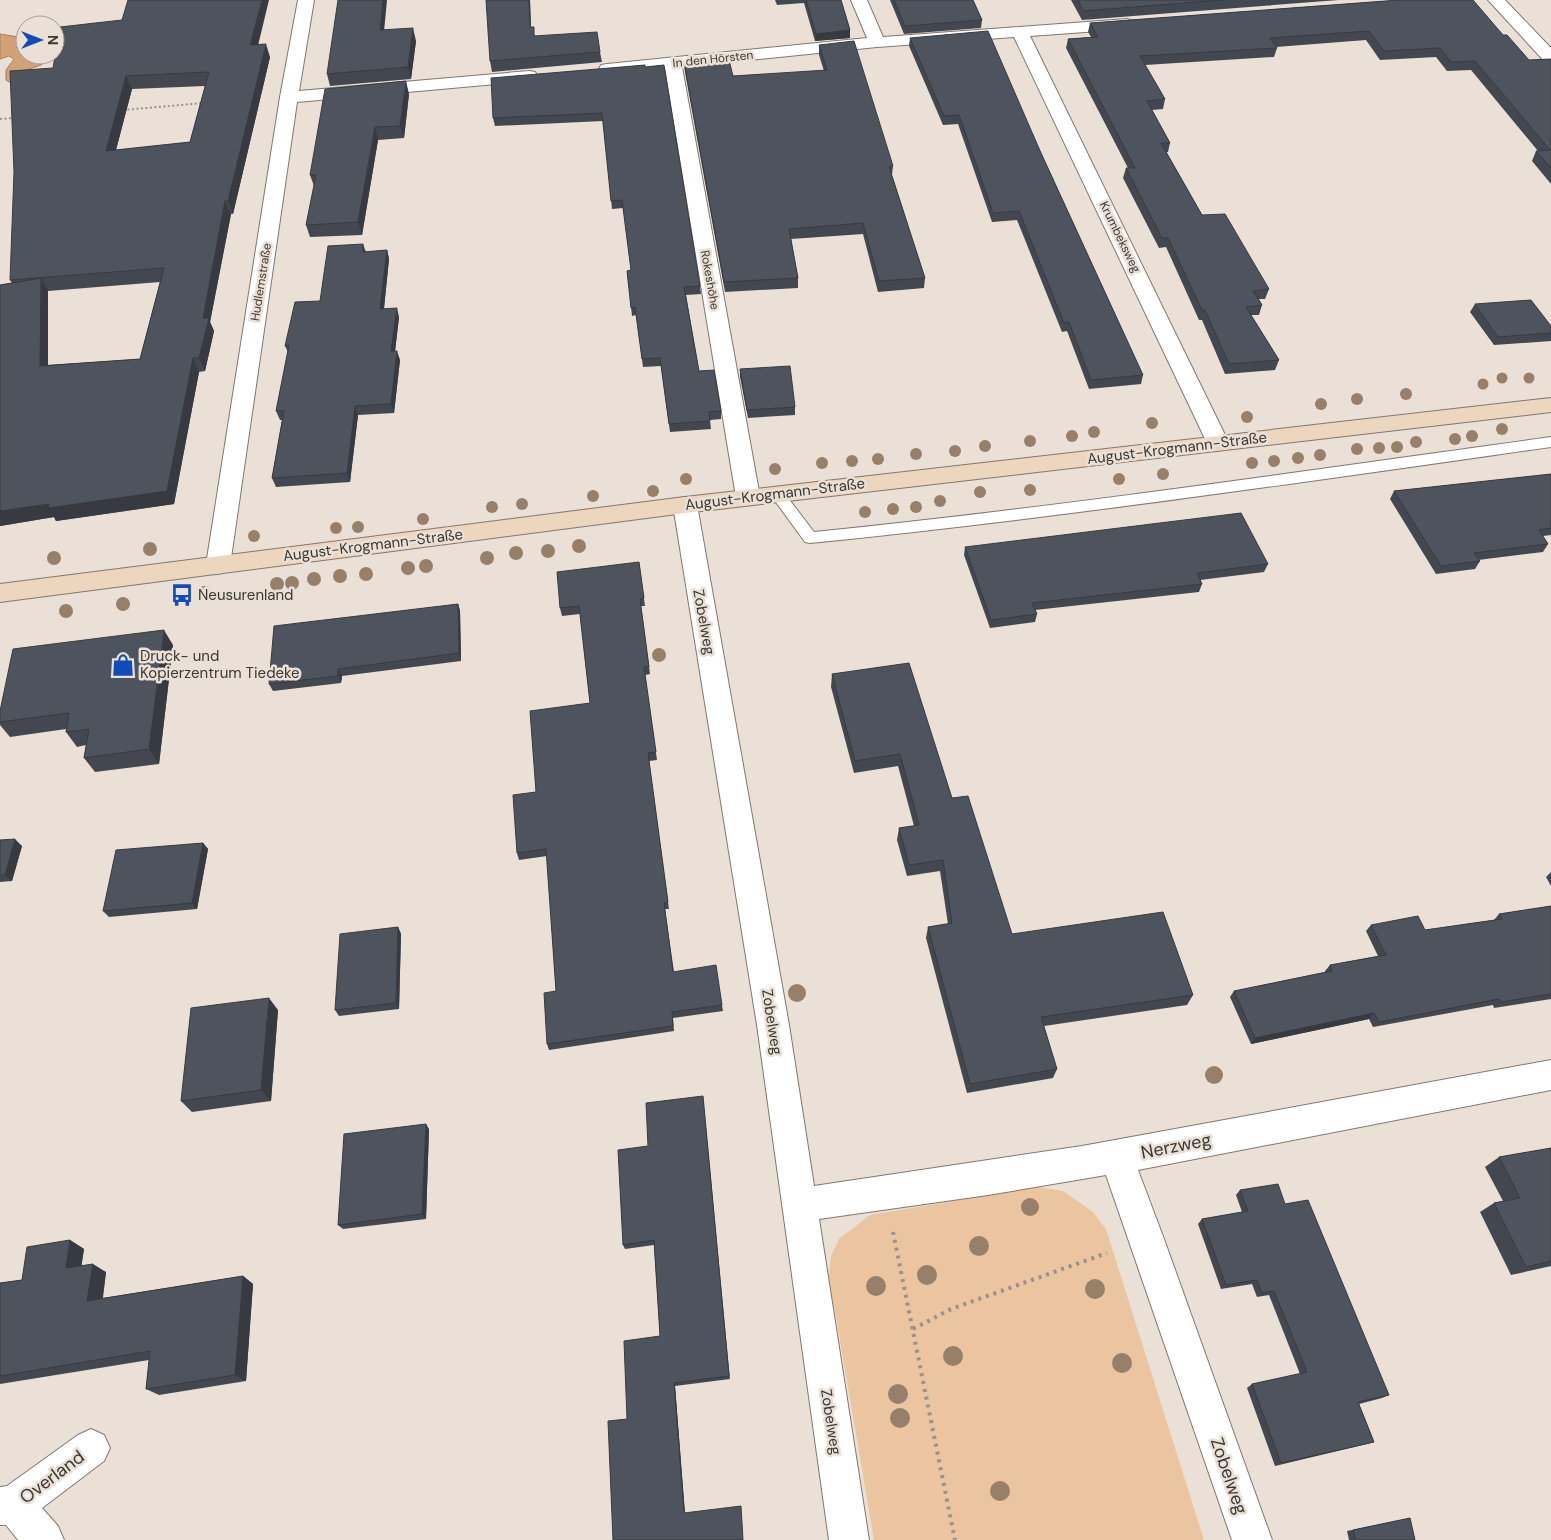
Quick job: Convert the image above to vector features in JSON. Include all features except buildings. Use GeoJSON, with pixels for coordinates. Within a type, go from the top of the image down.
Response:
{"type":"FeatureCollection","features":[{"type":"Feature","properties":{"kind":"main road","name":"August-Krogmann-Straße"},"geometry":{"type":"LineString","coordinates":[[0,593],[748,497],[1551,405]]}},
{"type":"Feature","properties":{"kind":"street","name":"Hudlemstraße"},"geometry":{"type":"LineString","coordinates":[[218,565],[289,96],[306,0]]}},
{"type":"Feature","properties":{"kind":"street"},"geometry":{"type":"LineString","coordinates":[[859,0],[877,42]]}},
{"type":"Feature","properties":{"kind":"street"},"geometry":{"type":"LineString","coordinates":[[1496,0],[1551,58]]}},
{"type":"Feature","properties":{"kind":"street","name":"In den Hörsten"},"geometry":{"type":"LineString","coordinates":[[594,70],[877,42],[1139,23]]}},
{"type":"Feature","properties":{"kind":"street","name":"Krumbeksweg"},"geometry":{"type":"LineString","coordinates":[[1020,32],[1218,443]]}},
{"type":"Feature","properties":{"kind":"street","name":"Rokeshöhe"},"geometry":{"type":"LineString","coordinates":[[673,63],[748,497]]}},
{"type":"Feature","properties":{"kind":"street"},"geometry":{"type":"LineString","coordinates":[[289,96],[545,74]]}},
{"type":"Feature","properties":{"kind":"street","name":"Zobelweg"},"geometry":{"type":"LineString","coordinates":[[685,505],[773,1024],[849,1540]]}},
{"type":"Feature","properties":{"kind":"street","name":"Nerzweg"},"geometry":{"type":"LineString","coordinates":[[799,1206],[885,1195],[1116,1157],[1551,1075]]}},
{"type":"Feature","properties":{"kind":"street","name":"Zobelweg"},"geometry":{"type":"LineString","coordinates":[[1116,1157],[1147,1239],[1252,1540]]}},
{"type":"Feature","properties":{"kind":"street","name":"Overland"},"geometry":{"type":"LineString","coordinates":[[44,1540],[7,1505],[91,1448]]}},
{"type":"Feature","properties":{"kind":"lane"},"geometry":{"type":"LineString","coordinates":[[777,494],[810,538],[888,530],[1251,484],[1551,442]]}},
{"type":"Feature","properties":{"kind":"path"},"geometry":{"type":"LineString","coordinates":[[116,110],[212,103]]}},
{"type":"Feature","properties":{"kind":"path"},"geometry":{"type":"LineString","coordinates":[[0,120],[19,118]]}},
{"type":"Feature","properties":{"kind":"path"},"geometry":{"type":"LineString","coordinates":[[885,1195],[955,1540]]}},
{"type":"Feature","properties":{"kind":"path"},"geometry":{"type":"LineString","coordinates":[[913,1329],[951,1308],[1147,1239]]}},
{"type":"Feature","properties":{"kind":"shaded area"},"geometry":{"type":"Polygon","coordinates":[[[0,34],[15,36],[15,65],[41,65],[32,68],[15,85],[6,80],[6,70],[14,59],[9,56],[0,59],[0,34]]]}},
{"type":"Feature","properties":{"kind":"shaded area"},"geometry":{"type":"Polygon","coordinates":[[[1037,1187],[1063,1191],[1093,1212],[1106,1229],[1204,1540],[874,1540],[835,1311],[828,1286],[831,1256],[839,1239],[870,1215],[1037,1187]]]}},
{"type":"Feature","properties":{"kind":"place","name":"Neusurenland"},"geometry":{"type":"Point","coordinates":[182,595]}},
{"type":"Feature","properties":{"kind":"place","name":"Druck- und Kopierzentrum Tiedeke"},"geometry":{"type":"Point","coordinates":[123,665]}}]}
